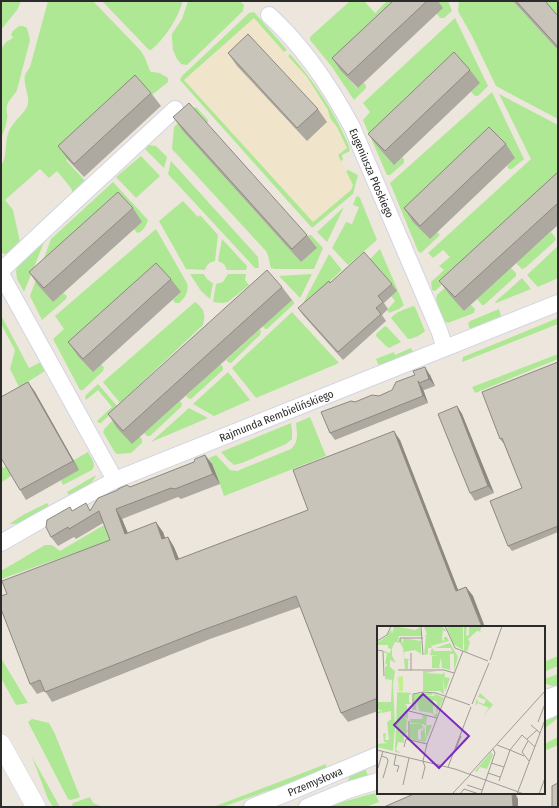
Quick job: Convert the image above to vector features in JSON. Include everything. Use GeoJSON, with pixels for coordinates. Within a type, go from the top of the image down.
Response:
{"type":"FeatureCollection","features":[{"type":"Feature","properties":{"kind":"street","name":"Eugeniusza Płoskiego"},"geometry":{"type":"LineString","coordinates":[[269,15],[284,28],[311,62],[352,127],[439,330],[445,348]]}},
{"type":"Feature","properties":{"kind":"street"},"geometry":{"type":"LineString","coordinates":[[1,271],[175,109]]}},
{"type":"Feature","properties":{"kind":"street"},"geometry":{"type":"LineString","coordinates":[[1,274],[115,480]]}},
{"type":"Feature","properties":{"kind":"street","name":"Rajmunda Rembielińskiego"},"geometry":{"type":"LineString","coordinates":[[1,543],[115,480],[558,303]]}},
{"type":"Feature","properties":{"kind":"street"},"geometry":{"type":"LineString","coordinates":[[545,699],[558,694]]}},
{"type":"Feature","properties":{"kind":"street"},"geometry":{"type":"LineString","coordinates":[[545,712],[558,706]]}},
{"type":"Feature","properties":{"kind":"street"},"geometry":{"type":"LineString","coordinates":[[1,744],[36,807]]}},
{"type":"Feature","properties":{"kind":"street","name":"Przemysłowa"},"geometry":{"type":"LineString","coordinates":[[252,807],[377,755]]}},
{"type":"Feature","properties":{"kind":"street","name":"Przemysłowa"},"geometry":{"type":"LineString","coordinates":[[307,807],[348,790],[377,781]]}},
{"type":"Feature","properties":{"kind":"shaded area"},"geometry":{"type":"Polygon","coordinates":[[[254,18],[307,77],[328,110],[330,118],[337,127],[347,148],[339,155],[353,185],[351,190],[313,222],[184,80],[254,18]]]}},
{"type":"Feature","properties":{"kind":"green space"},"geometry":{"type":"Polygon","coordinates":[[[1,1],[21,1],[17,10],[1,30],[1,1]]]}},
{"type":"Feature","properties":{"kind":"green space"},"geometry":{"type":"Polygon","coordinates":[[[48,1],[93,1],[141,51],[151,72],[164,75],[168,78],[168,82],[152,95],[144,87],[66,160],[87,183],[74,196],[71,188],[57,171],[49,178],[40,169],[5,200],[13,210],[20,242],[18,248],[6,254],[1,253],[1,166],[9,131],[23,113],[28,103],[25,75],[30,67],[48,1]]]}},
{"type":"Feature","properties":{"kind":"green space"},"geometry":{"type":"Polygon","coordinates":[[[102,1],[183,1],[174,22],[166,34],[157,45],[149,50],[102,1]]]}},
{"type":"Feature","properties":{"kind":"green space"},"geometry":{"type":"Polygon","coordinates":[[[188,1],[240,1],[244,5],[243,11],[187,65],[181,64],[177,59],[173,50],[172,34],[182,19],[188,1]]]}},
{"type":"Feature","properties":{"kind":"green space"},"geometry":{"type":"Polygon","coordinates":[[[350,1],[364,1],[375,13],[387,1],[417,1],[342,71],[357,88],[364,83],[366,85],[366,88],[354,100],[332,67],[310,40],[310,37],[350,1]]]}},
{"type":"Feature","properties":{"kind":"green space"},"geometry":{"type":"Polygon","coordinates":[[[436,1],[448,1],[452,11],[444,18],[440,18],[437,14],[436,1]]]}},
{"type":"Feature","properties":{"kind":"green space"},"geometry":{"type":"Polygon","coordinates":[[[459,1],[513,1],[558,50],[558,119],[496,86],[458,11],[459,1]]]}},
{"type":"Feature","properties":{"kind":"green space"},"geometry":{"type":"Polygon","coordinates":[[[542,1],[558,1],[558,12],[555,15],[542,1]]]}},
{"type":"Feature","properties":{"kind":"green space"},"geometry":{"type":"Polygon","coordinates":[[[254,12],[287,50],[284,52],[254,18],[184,80],[313,222],[351,190],[353,185],[346,171],[348,170],[358,175],[353,194],[312,228],[180,80],[182,76],[249,13],[254,12]]]}},
{"type":"Feature","properties":{"kind":"green space"},"geometry":{"type":"Polygon","coordinates":[[[455,18],[488,86],[478,96],[475,96],[471,92],[479,83],[378,147],[394,164],[402,157],[404,159],[404,163],[390,175],[387,175],[363,120],[370,112],[363,103],[455,18]]]}},
{"type":"Feature","properties":{"kind":"green space"},"geometry":{"type":"Polygon","coordinates":[[[19,26],[27,28],[30,40],[17,90],[8,104],[7,122],[1,138],[1,49],[6,42],[13,38],[11,34],[19,26]]]}},
{"type":"Feature","properties":{"kind":"green space"},"geometry":{"type":"Polygon","coordinates":[[[290,54],[325,100],[346,138],[350,151],[342,155],[343,160],[341,161],[338,155],[347,148],[337,127],[330,118],[328,110],[307,77],[288,56],[290,54]]]}},
{"type":"Feature","properties":{"kind":"green space"},"geometry":{"type":"Polygon","coordinates":[[[492,92],[524,159],[512,169],[509,169],[507,166],[515,157],[437,232],[440,235],[421,253],[418,251],[390,183],[492,92]]]}},
{"type":"Feature","properties":{"kind":"green space"},"geometry":{"type":"Polygon","coordinates":[[[499,94],[558,125],[558,179],[435,291],[432,290],[431,282],[444,270],[439,266],[450,257],[443,250],[433,258],[428,253],[531,159],[499,94]]]}},
{"type":"Feature","properties":{"kind":"green space"},"geometry":{"type":"Polygon","coordinates":[[[196,107],[208,120],[205,124],[307,237],[311,235],[323,248],[314,269],[271,268],[266,251],[172,149],[174,127],[196,107]]]}},
{"type":"Feature","properties":{"kind":"green space"},"geometry":{"type":"Polygon","coordinates":[[[149,145],[156,146],[167,157],[164,168],[145,149],[149,145]]]}},
{"type":"Feature","properties":{"kind":"green space"},"geometry":{"type":"Polygon","coordinates":[[[141,156],[160,176],[136,198],[116,177],[141,156]]]}},
{"type":"Feature","properties":{"kind":"green space"},"geometry":{"type":"Polygon","coordinates":[[[171,161],[258,257],[259,268],[255,268],[168,174],[171,161]]]}},
{"type":"Feature","properties":{"kind":"green space"},"geometry":{"type":"Polygon","coordinates":[[[113,182],[148,220],[143,230],[137,233],[134,229],[63,293],[67,296],[66,299],[42,320],[30,296],[51,239],[113,182]]]}},
{"type":"Feature","properties":{"kind":"green space"},"geometry":{"type":"Polygon","coordinates":[[[358,196],[377,240],[348,265],[332,248],[346,222],[352,224],[359,207],[353,205],[356,197],[358,196]]]}},
{"type":"Feature","properties":{"kind":"green space"},"geometry":{"type":"Polygon","coordinates":[[[183,201],[198,217],[200,215],[218,235],[215,261],[209,264],[205,270],[186,269],[159,221],[183,201]]]}},
{"type":"Feature","properties":{"kind":"green space"},"geometry":{"type":"Polygon","coordinates":[[[344,207],[327,242],[317,232],[344,207]]]}},
{"type":"Feature","properties":{"kind":"green space"},"geometry":{"type":"Polygon","coordinates":[[[156,229],[187,283],[186,294],[179,303],[175,303],[173,300],[181,292],[101,364],[104,368],[103,371],[83,390],[80,390],[53,339],[64,329],[55,316],[156,229]]]}},
{"type":"Feature","properties":{"kind":"green space"},"geometry":{"type":"Polygon","coordinates":[[[551,232],[556,240],[522,269],[516,263],[551,232]]]}},
{"type":"Feature","properties":{"kind":"green space"},"geometry":{"type":"Polygon","coordinates":[[[46,237],[24,292],[17,279],[16,271],[19,261],[46,237]]]}},
{"type":"Feature","properties":{"kind":"green space"},"geometry":{"type":"Polygon","coordinates":[[[222,239],[247,266],[246,270],[227,270],[224,264],[218,261],[222,239]]]}},
{"type":"Feature","properties":{"kind":"green space"},"geometry":{"type":"Polygon","coordinates":[[[558,246],[558,278],[538,287],[527,275],[558,246]]]}},
{"type":"Feature","properties":{"kind":"green space"},"geometry":{"type":"Polygon","coordinates":[[[380,249],[404,305],[389,313],[387,310],[395,301],[369,260],[380,249]]]}},
{"type":"Feature","properties":{"kind":"green space"},"geometry":{"type":"Polygon","coordinates":[[[329,254],[342,270],[300,309],[329,254]]]}},
{"type":"Feature","properties":{"kind":"green space"},"geometry":{"type":"Polygon","coordinates":[[[470,265],[464,311],[471,305],[475,309],[474,313],[448,323],[444,321],[436,299],[437,295],[470,265]]]}},
{"type":"Feature","properties":{"kind":"green space"},"geometry":{"type":"Polygon","coordinates":[[[511,268],[516,273],[516,276],[484,305],[482,305],[477,299],[511,268]]]}},
{"type":"Feature","properties":{"kind":"green space"},"geometry":{"type":"Polygon","coordinates":[[[190,274],[204,274],[207,279],[213,283],[210,299],[201,291],[190,274]]]}},
{"type":"Feature","properties":{"kind":"green space"},"geometry":{"type":"Polygon","coordinates":[[[228,274],[246,274],[245,280],[249,285],[228,302],[213,302],[216,284],[223,282],[228,274]]]}},
{"type":"Feature","properties":{"kind":"green space"},"geometry":{"type":"Polygon","coordinates":[[[312,274],[300,298],[279,276],[312,274]]]}},
{"type":"Feature","properties":{"kind":"green space"},"geometry":{"type":"Polygon","coordinates":[[[272,277],[294,302],[294,304],[267,329],[265,329],[262,326],[272,277]]]}},
{"type":"Feature","properties":{"kind":"green space"},"geometry":{"type":"Polygon","coordinates":[[[522,278],[531,289],[496,303],[495,302],[522,278]]]}},
{"type":"Feature","properties":{"kind":"green space"},"geometry":{"type":"Polygon","coordinates":[[[195,302],[204,312],[203,325],[120,403],[103,382],[195,302]]]}},
{"type":"Feature","properties":{"kind":"green space"},"geometry":{"type":"Polygon","coordinates":[[[413,306],[415,307],[425,331],[408,339],[391,318],[398,312],[413,306]]]}},
{"type":"Feature","properties":{"kind":"green space"},"geometry":{"type":"Polygon","coordinates":[[[499,309],[501,316],[470,329],[468,324],[470,321],[499,309]]]}},
{"type":"Feature","properties":{"kind":"green space"},"geometry":{"type":"Polygon","coordinates":[[[292,312],[339,363],[256,398],[232,368],[292,312]]]}},
{"type":"Feature","properties":{"kind":"green space"},"geometry":{"type":"Polygon","coordinates":[[[1,315],[29,368],[41,362],[45,371],[26,383],[27,388],[20,389],[10,369],[15,350],[1,324],[1,315]]]}},
{"type":"Feature","properties":{"kind":"green space"},"geometry":{"type":"Polygon","coordinates":[[[558,318],[558,324],[462,362],[463,357],[558,318]]]}},
{"type":"Feature","properties":{"kind":"green space"},"geometry":{"type":"Polygon","coordinates":[[[385,326],[401,342],[389,348],[376,336],[376,334],[385,326]]]}},
{"type":"Feature","properties":{"kind":"green space"},"geometry":{"type":"Polygon","coordinates":[[[260,329],[260,335],[231,363],[226,360],[260,329]]]}},
{"type":"Feature","properties":{"kind":"green space"},"geometry":{"type":"Polygon","coordinates":[[[411,348],[413,352],[379,366],[376,359],[394,352],[395,355],[411,348]]]}},
{"type":"Feature","properties":{"kind":"green space"},"geometry":{"type":"Polygon","coordinates":[[[558,354],[558,359],[475,393],[472,387],[558,354]]]}},
{"type":"Feature","properties":{"kind":"green space"},"geometry":{"type":"Polygon","coordinates":[[[220,364],[223,367],[223,370],[191,399],[186,396],[220,364]]]}},
{"type":"Feature","properties":{"kind":"green space"},"geometry":{"type":"Polygon","coordinates":[[[228,372],[250,400],[214,416],[193,404],[228,372]]]}},
{"type":"Feature","properties":{"kind":"green space"},"geometry":{"type":"Polygon","coordinates":[[[98,384],[118,407],[101,423],[97,421],[112,407],[98,390],[86,400],[85,397],[98,384]]]}},
{"type":"Feature","properties":{"kind":"green space"},"geometry":{"type":"Polygon","coordinates":[[[140,394],[140,437],[142,439],[142,443],[131,453],[117,454],[103,432],[105,428],[140,394]]]}},
{"type":"Feature","properties":{"kind":"green space"},"geometry":{"type":"Polygon","coordinates":[[[180,401],[182,404],[181,407],[150,436],[147,436],[144,433],[180,401]]]}},
{"type":"Feature","properties":{"kind":"green space"},"geometry":{"type":"Polygon","coordinates":[[[189,408],[208,418],[151,442],[189,408]]]}},
{"type":"Feature","properties":{"kind":"green space"},"geometry":{"type":"Polygon","coordinates":[[[310,417],[326,456],[224,496],[209,458],[216,455],[230,470],[237,471],[291,449],[296,440],[296,423],[310,417]]]}},
{"type":"Feature","properties":{"kind":"green space"},"geometry":{"type":"Polygon","coordinates":[[[291,423],[292,439],[286,444],[242,463],[234,465],[221,452],[291,423]]]}},
{"type":"Feature","properties":{"kind":"green space"},"geometry":{"type":"Polygon","coordinates":[[[88,452],[94,463],[92,470],[63,485],[61,481],[74,460],[88,452]]]}},
{"type":"Feature","properties":{"kind":"green space"},"geometry":{"type":"Polygon","coordinates":[[[1,464],[3,468],[7,466],[12,475],[2,482],[1,464]]]}},
{"type":"Feature","properties":{"kind":"green space"},"geometry":{"type":"Polygon","coordinates":[[[96,475],[92,482],[85,487],[69,495],[67,492],[96,475]]]}},
{"type":"Feature","properties":{"kind":"green space"},"geometry":{"type":"Polygon","coordinates":[[[47,503],[49,506],[19,523],[9,524],[23,515],[47,503]]]}},
{"type":"Feature","properties":{"kind":"green space"},"geometry":{"type":"Polygon","coordinates":[[[104,525],[111,540],[1,579],[1,571],[45,545],[52,545],[60,551],[104,525]]]}},
{"type":"Feature","properties":{"kind":"green space"},"geometry":{"type":"Polygon","coordinates":[[[558,656],[558,666],[545,672],[545,662],[558,656]]]}},
{"type":"Feature","properties":{"kind":"green space"},"geometry":{"type":"Polygon","coordinates":[[[1,658],[28,703],[16,705],[1,678],[1,658]]]}},
{"type":"Feature","properties":{"kind":"green space"},"geometry":{"type":"Polygon","coordinates":[[[558,674],[558,686],[551,686],[547,684],[545,683],[545,679],[558,674]]]}},
{"type":"Feature","properties":{"kind":"green space"},"geometry":{"type":"Polygon","coordinates":[[[558,713],[558,718],[545,728],[545,719],[558,713]]]}},
{"type":"Feature","properties":{"kind":"green space"},"geometry":{"type":"Polygon","coordinates":[[[32,719],[49,723],[55,734],[80,797],[71,800],[68,799],[28,722],[32,719]]]}},
{"type":"Feature","properties":{"kind":"green space"},"geometry":{"type":"Polygon","coordinates":[[[558,737],[558,745],[545,751],[545,744],[558,737]]]}},
{"type":"Feature","properties":{"kind":"green space"},"geometry":{"type":"Polygon","coordinates":[[[32,757],[60,807],[53,807],[48,799],[32,757]]]}},
{"type":"Feature","properties":{"kind":"green space"},"geometry":{"type":"Polygon","coordinates":[[[326,764],[326,769],[296,785],[267,791],[223,807],[213,807],[326,764]]]}},
{"type":"Feature","properties":{"kind":"green space"},"geometry":{"type":"Polygon","coordinates":[[[364,766],[369,778],[346,786],[350,775],[364,766]]]}},
{"type":"Feature","properties":{"kind":"green space"},"geometry":{"type":"Polygon","coordinates":[[[375,793],[379,802],[366,807],[324,807],[375,793]]]}},
{"type":"Feature","properties":{"kind":"green space"},"geometry":{"type":"Polygon","coordinates":[[[90,797],[93,803],[103,807],[73,807],[73,803],[90,797]]]}},
{"type":"Feature","properties":{"kind":"building"},"geometry":{"type":"Polygon","coordinates":[[[393,1],[427,1],[348,75],[332,58],[393,1]]]}},
{"type":"Feature","properties":{"kind":"building"},"geometry":{"type":"Polygon","coordinates":[[[516,1],[545,1],[558,16],[558,47],[516,1]]]}},
{"type":"Feature","properties":{"kind":"building"},"geometry":{"type":"Polygon","coordinates":[[[248,34],[318,109],[297,128],[228,53],[248,34]]]}},
{"type":"Feature","properties":{"kind":"building"},"geometry":{"type":"Polygon","coordinates":[[[454,52],[470,70],[385,151],[368,134],[454,52]]]}},
{"type":"Feature","properties":{"kind":"building"},"geometry":{"type":"Polygon","coordinates":[[[135,75],[151,93],[74,164],[58,146],[135,75]]]}},
{"type":"Feature","properties":{"kind":"building"},"geometry":{"type":"Polygon","coordinates":[[[189,103],[307,235],[292,249],[173,117],[189,103]]]}},
{"type":"Feature","properties":{"kind":"building"},"geometry":{"type":"Polygon","coordinates":[[[489,127],[506,144],[420,226],[404,208],[489,127]]]}},
{"type":"Feature","properties":{"kind":"building"},"geometry":{"type":"Polygon","coordinates":[[[558,172],[558,203],[455,297],[439,281],[558,172]]]}},
{"type":"Feature","properties":{"kind":"building"},"geometry":{"type":"Polygon","coordinates":[[[118,192],[133,208],[44,288],[29,272],[118,192]]]}},
{"type":"Feature","properties":{"kind":"building"},"geometry":{"type":"Polygon","coordinates":[[[364,252],[392,284],[378,296],[383,302],[376,308],[381,314],[338,352],[298,308],[329,281],[330,283],[364,252]]]}},
{"type":"Feature","properties":{"kind":"building"},"geometry":{"type":"Polygon","coordinates":[[[156,263],[171,279],[83,359],[68,342],[156,263]]]}},
{"type":"Feature","properties":{"kind":"building"},"geometry":{"type":"Polygon","coordinates":[[[267,270],[282,287],[123,431],[108,414],[267,270]]]}},
{"type":"Feature","properties":{"kind":"building"},"geometry":{"type":"Polygon","coordinates":[[[558,362],[558,526],[508,546],[490,501],[522,488],[502,438],[500,439],[482,392],[558,362]]]}},
{"type":"Feature","properties":{"kind":"building"},"geometry":{"type":"Polygon","coordinates":[[[425,367],[429,379],[419,383],[418,381],[423,396],[330,433],[321,412],[351,401],[355,402],[372,395],[379,396],[392,390],[396,382],[415,375],[413,371],[425,367]]]}},
{"type":"Feature","properties":{"kind":"building"},"geometry":{"type":"Polygon","coordinates":[[[28,382],[73,461],[20,490],[1,458],[1,397],[28,382]]]}},
{"type":"Feature","properties":{"kind":"building"},"geometry":{"type":"Polygon","coordinates":[[[457,406],[488,486],[470,493],[438,414],[457,406]]]}},
{"type":"Feature","properties":{"kind":"building"},"geometry":{"type":"Polygon","coordinates":[[[394,431],[456,591],[466,587],[482,626],[377,626],[377,698],[341,713],[296,596],[203,630],[45,692],[40,680],[30,684],[1,609],[1,596],[7,594],[2,581],[110,540],[99,511],[69,529],[68,527],[51,537],[46,527],[47,520],[70,507],[72,511],[86,503],[90,511],[98,498],[127,485],[130,487],[194,462],[195,459],[205,455],[213,474],[175,489],[171,488],[116,509],[125,534],[156,522],[162,539],[168,537],[176,560],[308,510],[293,470],[394,431]]]}},
{"type":"Feature","properties":{"kind":"building"},"geometry":{"type":"Polygon","coordinates":[[[558,783],[558,807],[552,807],[552,786],[558,783]]]}},
{"type":"Feature","properties":{"kind":"building"},"geometry":{"type":"Polygon","coordinates":[[[414,794],[512,794],[513,807],[384,807],[414,794]]]}}]}
